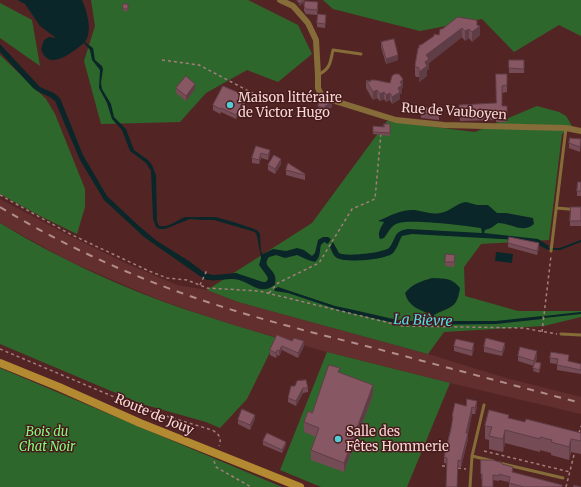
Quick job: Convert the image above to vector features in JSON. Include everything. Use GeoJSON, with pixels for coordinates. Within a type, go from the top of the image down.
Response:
{"type":"FeatureCollection","features":[{"type":"Feature","properties":{"kind":"main road","name":"Route de Jouy"},"geometry":{"type":"LineString","coordinates":[[0,363],[140,423],[300,487]]}},
{"type":"Feature","properties":{"kind":"street","name":"Rue de Vauboyen"},"geometry":{"type":"LineString","coordinates":[[280,0],[292,3],[308,23],[316,40],[318,88],[322,97],[396,120],[444,125],[566,128],[581,131]]}},
{"type":"Feature","properties":{"kind":"lane"},"geometry":{"type":"LineString","coordinates":[[318,75],[324,72],[331,64],[333,50],[361,54]]}},
{"type":"Feature","properties":{"kind":"lane"},"geometry":{"type":"LineString","coordinates":[[551,249],[566,128]]}},
{"type":"Feature","properties":{"kind":"lane"},"geometry":{"type":"LineString","coordinates":[[556,208],[581,210]]}},
{"type":"Feature","properties":{"kind":"lane"},"geometry":{"type":"LineString","coordinates":[[561,334],[581,335]]}},
{"type":"Feature","properties":{"kind":"lane"},"geometry":{"type":"LineString","coordinates":[[470,487],[472,456],[484,405]]}},
{"type":"Feature","properties":{"kind":"lane"},"geometry":{"type":"LineString","coordinates":[[472,456],[563,478]]}},
{"type":"Feature","properties":{"kind":"path"},"geometry":{"type":"LineString","coordinates":[[162,60],[199,65],[260,97]]}},
{"type":"Feature","properties":{"kind":"path"},"geometry":{"type":"LineString","coordinates":[[269,293],[270,290],[278,283],[319,263],[352,209],[375,200],[381,132]]}},
{"type":"Feature","properties":{"kind":"path"},"geometry":{"type":"LineString","coordinates":[[0,195],[70,234],[149,271],[167,278],[187,280],[207,288],[259,290],[337,311],[402,326],[523,328],[561,334]]}},
{"type":"Feature","properties":{"kind":"path"},"geometry":{"type":"LineString","coordinates":[[542,332],[552,254],[551,249]]}},
{"type":"Feature","properties":{"kind":"path"},"geometry":{"type":"LineString","coordinates":[[200,285],[207,270]]}},
{"type":"Feature","properties":{"kind":"path"},"geometry":{"type":"LineString","coordinates":[[0,349],[143,409],[212,430],[219,435],[221,439],[216,454]]}},
{"type":"Feature","properties":{"kind":"path"},"geometry":{"type":"LineString","coordinates":[[578,439],[581,426]]}},
{"type":"Feature","properties":{"kind":"path"},"geometry":{"type":"LineString","coordinates":[[566,487],[576,446]]}},
{"type":"Feature","properties":{"kind":"path"},"geometry":{"type":"LineString","coordinates":[[484,452],[570,472]]}},
{"type":"Feature","properties":{"kind":"path"},"geometry":{"type":"LineString","coordinates":[[442,466],[449,467]]}},
{"type":"Feature","properties":{"kind":"path"},"geometry":{"type":"LineString","coordinates":[[216,467],[251,487]]}},
{"type":"Feature","properties":{"kind":"path"},"geometry":{"type":"LineString","coordinates":[[456,468],[471,469]]}},
{"type":"Feature","properties":{"kind":"shaded area"},"geometry":{"type":"Polygon","coordinates":[[[0,199],[123,262],[177,285],[207,290],[238,302],[428,354],[506,378],[581,397],[581,414],[327,352],[223,322],[157,299],[69,261],[0,223],[0,199]]]}},
{"type":"Feature","properties":{"kind":"green space"},"geometry":{"type":"Polygon","coordinates":[[[91,0],[248,0],[298,25],[312,54],[278,82],[247,70],[206,93],[180,122],[101,124],[84,61],[95,26],[91,0]]]}},
{"type":"Feature","properties":{"kind":"green space"},"geometry":{"type":"Polygon","coordinates":[[[323,0],[581,0],[581,36],[559,25],[514,52],[482,19],[420,31],[333,9],[323,0]]]}},
{"type":"Feature","properties":{"kind":"green space"},"geometry":{"type":"Polygon","coordinates":[[[0,3],[32,20],[40,66],[0,38],[0,3]]]}},
{"type":"Feature","properties":{"kind":"green space"},"geometry":{"type":"Polygon","coordinates":[[[0,55],[46,99],[55,114],[85,189],[85,207],[77,234],[0,194],[0,55]]]}},
{"type":"Feature","properties":{"kind":"green space"},"geometry":{"type":"Polygon","coordinates":[[[537,106],[559,112],[566,116],[572,126],[562,134],[549,240],[481,244],[464,267],[465,296],[518,311],[581,311],[581,317],[544,326],[444,332],[428,354],[238,302],[207,290],[312,223],[387,121],[475,132],[537,106]]]}},
{"type":"Feature","properties":{"kind":"green space"},"geometry":{"type":"Polygon","coordinates":[[[0,223],[68,261],[139,292],[187,310],[277,338],[247,399],[220,428],[206,422],[142,404],[0,344],[0,223]]]}},
{"type":"Feature","properties":{"kind":"green space"},"geometry":{"type":"Polygon","coordinates":[[[327,352],[450,383],[407,487],[321,487],[280,470],[327,352]]]}},
{"type":"Feature","properties":{"kind":"green space","name":"Bois du Chat Noir"},"geometry":{"type":"Polygon","coordinates":[[[0,368],[282,487],[0,487],[0,368]]]}},
{"type":"Feature","properties":{"kind":"water"},"geometry":{"type":"Polygon","coordinates":[[[17,0],[82,0],[86,10],[89,27],[89,33],[85,42],[93,48],[95,60],[102,66],[102,89],[111,104],[114,117],[126,129],[134,150],[148,160],[156,175],[157,221],[159,226],[170,225],[185,217],[216,217],[258,231],[260,234],[261,252],[263,254],[273,249],[286,251],[297,248],[304,250],[312,256],[315,253],[318,240],[323,237],[328,237],[331,239],[328,244],[324,242],[321,245],[317,260],[315,262],[297,255],[285,258],[276,255],[269,257],[267,260],[267,265],[274,273],[275,285],[268,289],[259,289],[235,279],[204,279],[144,237],[104,200],[80,160],[55,101],[33,88],[0,52],[0,44],[40,87],[54,93],[60,98],[83,155],[107,196],[139,226],[157,241],[205,273],[213,275],[236,273],[263,282],[266,282],[268,279],[259,265],[261,258],[255,232],[214,220],[190,219],[165,229],[159,229],[156,227],[153,219],[151,171],[146,163],[130,151],[122,130],[112,119],[107,103],[99,88],[100,70],[92,60],[90,50],[84,43],[61,58],[55,60],[49,59],[45,56],[41,49],[44,40],[49,37],[56,38],[40,26],[25,4],[17,0]]]}},
{"type":"Feature","properties":{"kind":"water"},"geometry":{"type":"Polygon","coordinates":[[[466,202],[477,205],[488,205],[497,213],[506,213],[533,218],[534,224],[530,227],[521,228],[498,223],[485,230],[484,233],[538,239],[549,246],[548,250],[535,243],[519,240],[412,234],[402,236],[393,253],[374,259],[341,260],[334,256],[330,247],[333,242],[339,253],[349,255],[385,250],[389,248],[400,231],[408,229],[482,233],[481,228],[437,223],[403,222],[394,225],[384,238],[380,239],[379,237],[379,232],[384,222],[378,221],[391,215],[410,210],[433,214],[440,213],[466,202]]]}},
{"type":"Feature","properties":{"kind":"water"},"geometry":{"type":"Polygon","coordinates":[[[496,252],[513,254],[512,263],[495,261],[496,252]]]}},
{"type":"Feature","properties":{"kind":"water","name":"La Bièvre"},"geometry":{"type":"Polygon","coordinates":[[[432,278],[451,280],[460,288],[459,295],[455,303],[449,308],[434,315],[435,321],[496,321],[542,316],[542,319],[496,324],[403,325],[342,311],[288,293],[275,291],[274,289],[278,287],[335,306],[402,321],[431,321],[430,314],[411,304],[405,293],[414,285],[432,278]]]}},
{"type":"Feature","properties":{"kind":"water"},"geometry":{"type":"Polygon","coordinates":[[[581,312],[581,314],[544,318],[544,316],[581,312]]]}},
{"type":"Feature","properties":{"kind":"building"},"geometry":{"type":"Polygon","coordinates":[[[297,0],[304,0],[304,1],[299,3],[297,0]]]}},
{"type":"Feature","properties":{"kind":"building"},"geometry":{"type":"Polygon","coordinates":[[[305,1],[318,2],[317,10],[306,9],[304,6],[305,1]]]}},
{"type":"Feature","properties":{"kind":"building"},"geometry":{"type":"Polygon","coordinates":[[[123,4],[128,4],[128,9],[123,9],[123,4]]]}},
{"type":"Feature","properties":{"kind":"building"},"geometry":{"type":"Polygon","coordinates":[[[318,14],[326,15],[325,24],[317,23],[318,14]]]}},
{"type":"Feature","properties":{"kind":"building"},"geometry":{"type":"Polygon","coordinates":[[[458,17],[476,20],[477,25],[480,26],[472,32],[469,29],[465,31],[462,28],[426,55],[429,59],[425,62],[427,66],[419,72],[419,68],[415,65],[419,45],[434,36],[434,34],[439,35],[440,29],[458,17]]]}},
{"type":"Feature","properties":{"kind":"building"},"geometry":{"type":"Polygon","coordinates":[[[394,39],[398,55],[386,59],[381,42],[394,39]]]}},
{"type":"Feature","properties":{"kind":"building"},"geometry":{"type":"Polygon","coordinates":[[[509,60],[524,60],[524,69],[509,68],[509,60]]]}},
{"type":"Feature","properties":{"kind":"building"},"geometry":{"type":"Polygon","coordinates":[[[399,74],[403,79],[400,82],[402,85],[398,88],[400,92],[392,97],[390,93],[386,95],[384,92],[380,94],[377,90],[373,92],[366,80],[370,82],[371,80],[375,80],[390,83],[392,76],[399,74]]]}},
{"type":"Feature","properties":{"kind":"building"},"geometry":{"type":"Polygon","coordinates":[[[496,74],[507,74],[507,85],[502,86],[502,106],[507,106],[507,115],[496,115],[496,113],[460,114],[459,105],[496,103],[496,74]]]}},
{"type":"Feature","properties":{"kind":"building"},"geometry":{"type":"Polygon","coordinates":[[[186,76],[195,84],[186,96],[176,88],[186,76]]]}},
{"type":"Feature","properties":{"kind":"building","name":"Maison littéraire de Victor Hugo"},"geometry":{"type":"Polygon","coordinates":[[[223,86],[246,96],[236,115],[213,105],[223,86]]]}},
{"type":"Feature","properties":{"kind":"building"},"geometry":{"type":"Polygon","coordinates":[[[320,99],[332,103],[325,106],[325,108],[318,106],[320,99]]]}},
{"type":"Feature","properties":{"kind":"building"},"geometry":{"type":"Polygon","coordinates":[[[421,107],[439,109],[439,115],[421,113],[421,107]]]}},
{"type":"Feature","properties":{"kind":"building"},"geometry":{"type":"Polygon","coordinates":[[[384,124],[390,124],[390,133],[373,132],[373,126],[384,127],[384,124]]]}},
{"type":"Feature","properties":{"kind":"building"},"geometry":{"type":"Polygon","coordinates":[[[570,138],[581,139],[580,147],[569,143],[570,138]]]}},
{"type":"Feature","properties":{"kind":"building"},"geometry":{"type":"Polygon","coordinates":[[[256,146],[270,150],[268,155],[261,153],[259,160],[252,158],[256,146]]]}},
{"type":"Feature","properties":{"kind":"building"},"geometry":{"type":"Polygon","coordinates":[[[274,155],[281,159],[275,169],[268,165],[274,155]]]}},
{"type":"Feature","properties":{"kind":"building"},"geometry":{"type":"Polygon","coordinates":[[[288,163],[305,174],[305,175],[286,170],[288,163]]]}},
{"type":"Feature","properties":{"kind":"building"},"geometry":{"type":"Polygon","coordinates":[[[578,182],[581,182],[581,191],[577,191],[578,182]]]}},
{"type":"Feature","properties":{"kind":"building"},"geometry":{"type":"Polygon","coordinates":[[[571,207],[581,207],[581,221],[570,221],[571,207]]]}},
{"type":"Feature","properties":{"kind":"building"},"geometry":{"type":"Polygon","coordinates":[[[509,237],[539,243],[537,251],[508,243],[509,237]]]}},
{"type":"Feature","properties":{"kind":"building"},"geometry":{"type":"Polygon","coordinates":[[[446,254],[455,255],[454,262],[445,262],[446,254]]]}},
{"type":"Feature","properties":{"kind":"building"},"geometry":{"type":"Polygon","coordinates":[[[277,335],[292,341],[294,338],[304,341],[298,353],[282,346],[276,353],[270,350],[277,335]]]}},
{"type":"Feature","properties":{"kind":"building"},"geometry":{"type":"Polygon","coordinates":[[[486,338],[505,343],[502,352],[484,347],[486,338]]]}},
{"type":"Feature","properties":{"kind":"building"},"geometry":{"type":"Polygon","coordinates":[[[456,339],[474,343],[472,351],[454,346],[456,339]]]}},
{"type":"Feature","properties":{"kind":"building"},"geometry":{"type":"Polygon","coordinates":[[[520,347],[537,351],[534,361],[518,356],[520,347]]]}},
{"type":"Feature","properties":{"kind":"building"},"geometry":{"type":"Polygon","coordinates":[[[551,352],[569,355],[568,361],[581,364],[581,370],[557,365],[558,359],[550,358],[551,352]]]}},
{"type":"Feature","properties":{"kind":"building"},"geometry":{"type":"Polygon","coordinates":[[[535,362],[541,363],[539,370],[533,368],[535,362]]]}},
{"type":"Feature","properties":{"kind":"building","name":"Salle des Fêtes Hommerie"},"geometry":{"type":"Polygon","coordinates":[[[329,365],[340,368],[338,372],[373,385],[344,463],[311,450],[319,428],[304,422],[308,411],[312,413],[329,365]]]}},
{"type":"Feature","properties":{"kind":"building"},"geometry":{"type":"Polygon","coordinates":[[[306,380],[308,388],[303,388],[296,401],[288,398],[291,386],[295,386],[297,381],[306,380]]]}},
{"type":"Feature","properties":{"kind":"building"},"geometry":{"type":"Polygon","coordinates":[[[467,399],[477,401],[475,408],[472,407],[466,433],[468,433],[461,461],[458,460],[457,487],[446,487],[447,458],[444,457],[451,429],[455,403],[466,406],[467,399]]]}},
{"type":"Feature","properties":{"kind":"building"},"geometry":{"type":"Polygon","coordinates":[[[242,409],[255,415],[250,425],[238,420],[242,409]]]}},
{"type":"Feature","properties":{"kind":"building"},"geometry":{"type":"Polygon","coordinates":[[[489,410],[509,415],[508,418],[525,422],[526,419],[581,433],[581,441],[571,439],[569,447],[551,442],[552,440],[540,437],[540,439],[505,430],[503,439],[489,436],[492,427],[485,426],[489,410]]]}},
{"type":"Feature","properties":{"kind":"building"},"geometry":{"type":"Polygon","coordinates":[[[267,433],[286,442],[282,450],[263,441],[267,433]]]}},
{"type":"Feature","properties":{"kind":"building"},"geometry":{"type":"Polygon","coordinates":[[[481,460],[493,460],[502,463],[513,467],[512,472],[562,485],[562,487],[524,487],[509,483],[510,477],[499,474],[499,476],[493,475],[493,487],[482,487],[481,460]]]}},
{"type":"Feature","properties":{"kind":"waterway"},"geometry":{"type":"LineString","coordinates":[[549,249],[560,249],[581,241]]}},
{"type":"Feature","properties":{"kind":"railway"},"geometry":{"type":"LineString","coordinates":[[0,207],[45,233],[115,267],[210,303],[282,324],[581,403]]}},
{"type":"Feature","properties":{"kind":"place","name":"Maison littéraire de Victor Hugo"},"geometry":{"type":"Point","coordinates":[230,105]}},
{"type":"Feature","properties":{"kind":"place","name":"Salle des Fêtes Hommerie"},"geometry":{"type":"Point","coordinates":[338,439]}}]}
